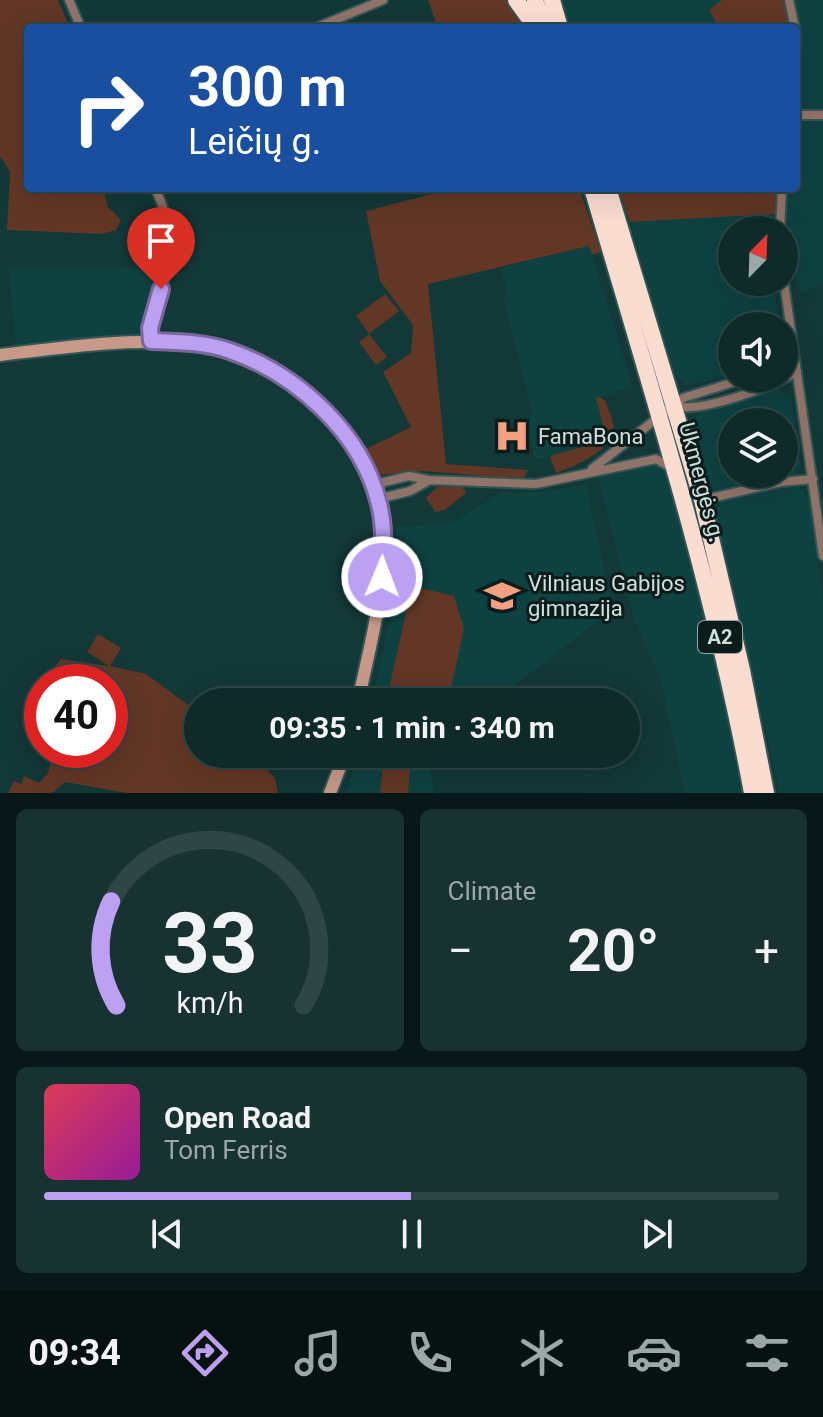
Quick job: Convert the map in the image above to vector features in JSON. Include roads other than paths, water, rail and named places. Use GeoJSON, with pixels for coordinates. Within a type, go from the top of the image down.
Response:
{"type":"FeatureCollection","features":[{"type":"Feature","properties":{"kind":"highway"},"geometry":{"type":"LineString","coordinates":[[516,0],[533,24]]}},
{"type":"Feature","properties":{"kind":"highway"},"geometry":{"type":"LineString","coordinates":[[535,0],[543,24]]}},
{"type":"Feature","properties":{"kind":"highway"},"geometry":{"type":"LineString","coordinates":[[552,0],[559,24]]}},
{"type":"Feature","properties":{"kind":"highway","name":"Ukmergės g."},"geometry":{"type":"LineString","coordinates":[[593,192],[667,409],[702,500],[739,655],[766,793]]}},
{"type":"Feature","properties":{"kind":"highway","name":"Ukmergės g."},"geometry":{"type":"LineString","coordinates":[[609,192],[667,409],[680,483],[714,613],[752,793]]}},
{"type":"Feature","properties":{"kind":"street"},"geometry":{"type":"LineString","coordinates":[[69,0],[79,24]]}},
{"type":"Feature","properties":{"kind":"street"},"geometry":{"type":"LineString","coordinates":[[323,24],[365,4],[383,0]]}},
{"type":"Feature","properties":{"kind":"street"},"geometry":{"type":"LineString","coordinates":[[789,0],[794,24]]}},
{"type":"Feature","properties":{"kind":"street"},"geometry":{"type":"LineString","coordinates":[[800,115],[823,115]]}},
{"type":"Feature","properties":{"kind":"street"},"geometry":{"type":"LineString","coordinates":[[151,341],[150,328],[173,247],[170,219],[157,192]]}},
{"type":"Feature","properties":{"kind":"street"},"geometry":{"type":"LineString","coordinates":[[781,216],[782,192]]}},
{"type":"Feature","properties":{"kind":"street"},"geometry":{"type":"LineString","coordinates":[[0,355],[151,341],[214,347],[274,371],[317,403],[336,424],[378,499],[383,559],[381,595],[361,688]]}},
{"type":"Feature","properties":{"kind":"street"},"geometry":{"type":"LineString","coordinates":[[798,378],[823,556]]}},
{"type":"Feature","properties":{"kind":"street"},"geometry":{"type":"LineString","coordinates":[[590,470],[667,409],[690,395],[718,387]]}},
{"type":"Feature","properties":{"kind":"street"},"geometry":{"type":"LineString","coordinates":[[667,409],[694,408],[747,392]]}},
{"type":"Feature","properties":{"kind":"street"},"geometry":{"type":"LineString","coordinates":[[372,485],[409,476],[429,480],[526,485],[553,483],[590,470],[656,459],[671,467],[680,483]]}},
{"type":"Feature","properties":{"kind":"street"},"geometry":{"type":"LineString","coordinates":[[702,500],[781,482],[813,479]]}},
{"type":"Feature","properties":{"kind":"street"},"geometry":{"type":"LineString","coordinates":[[378,499],[410,491],[429,480]]}},
{"type":"Feature","properties":{"kind":"street"},"geometry":{"type":"LineString","coordinates":[[330,793],[340,768]]}},
{"type":"Feature","properties":{"kind":"place","name":"FamaBona"},"geometry":{"type":"Point","coordinates":[512,436]}},
{"type":"Feature","properties":{"kind":"place","name":"Vilniaus Gabijos gimnazija"},"geometry":{"type":"Point","coordinates":[502,596]}}]}
